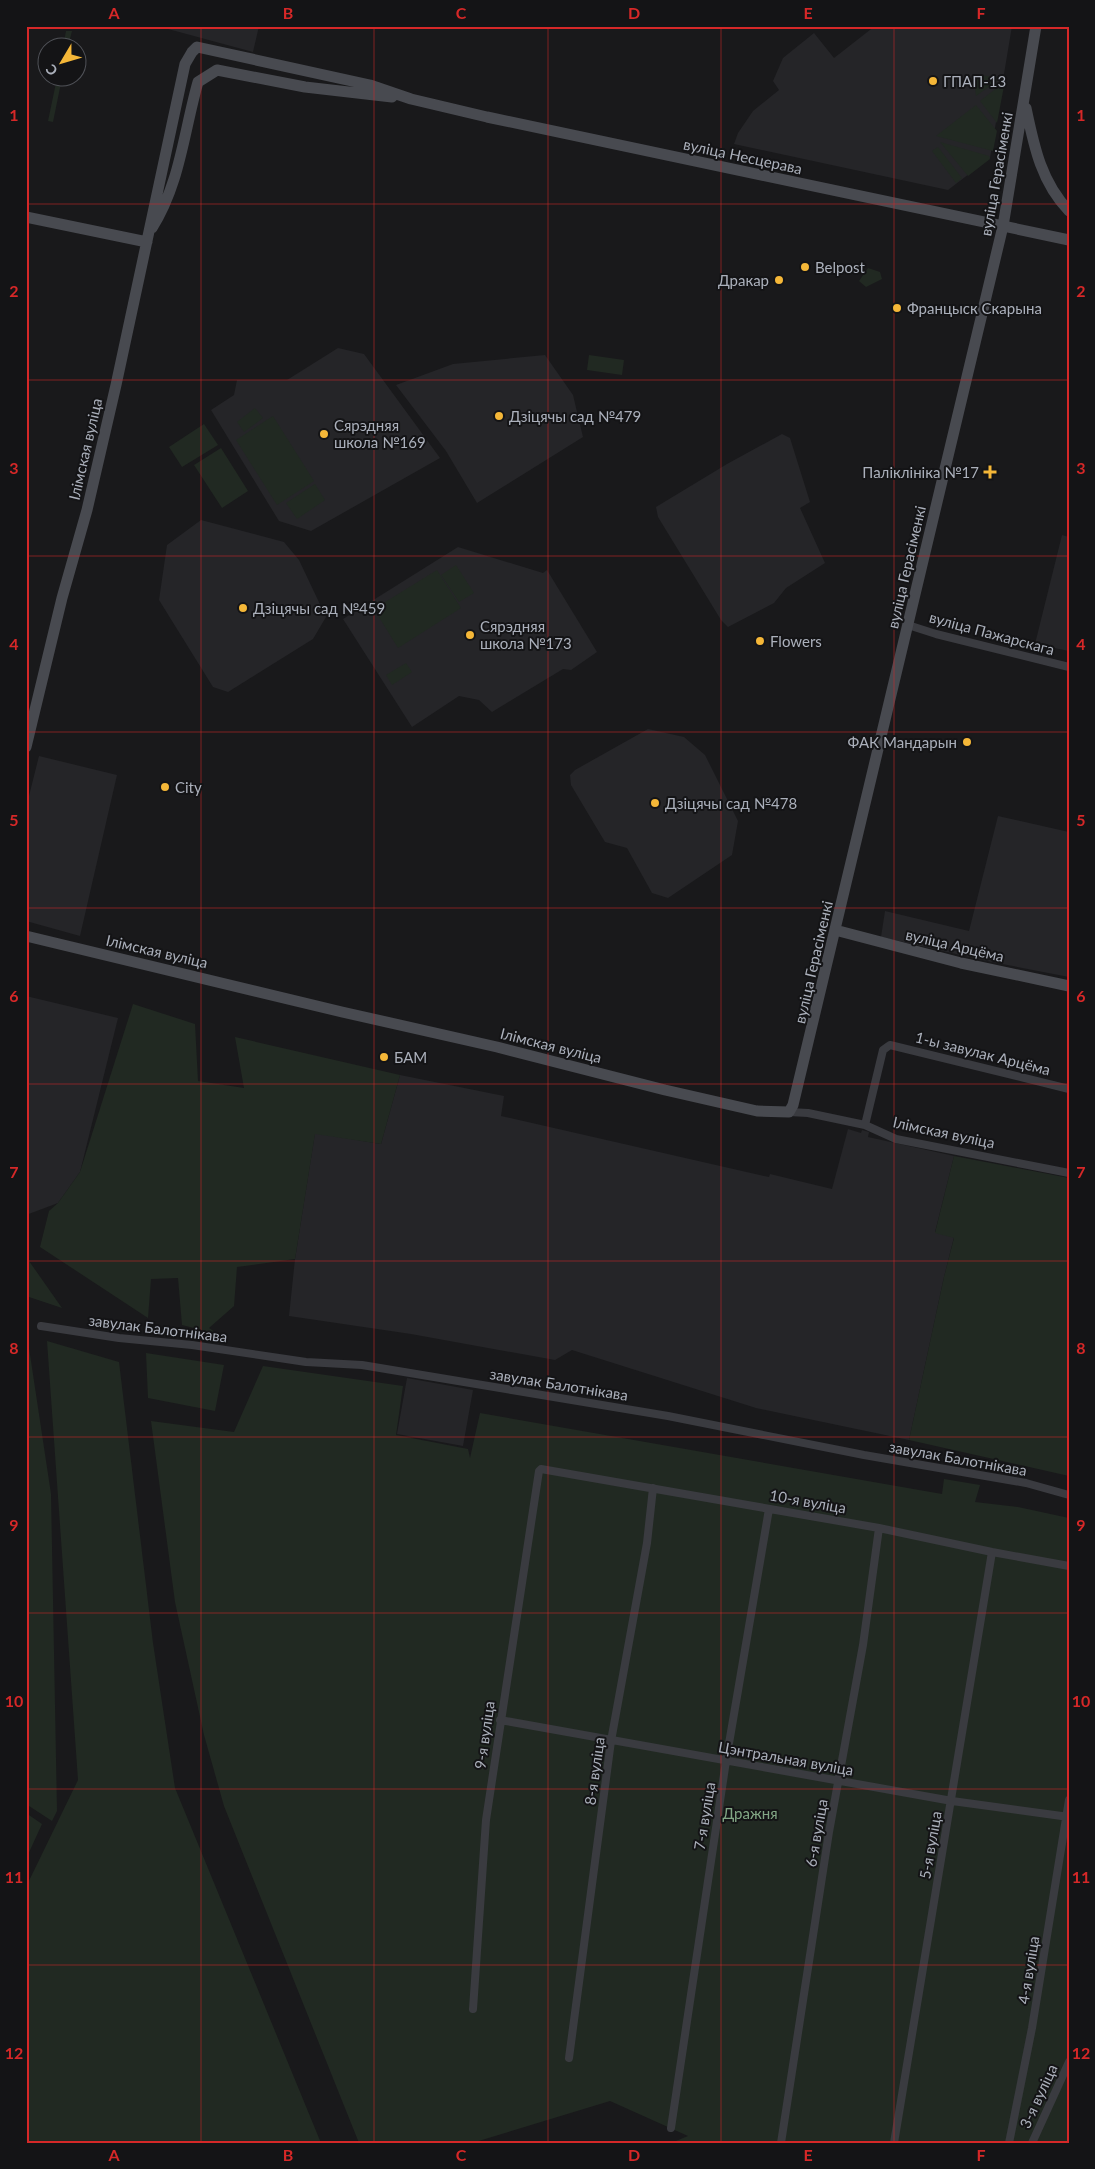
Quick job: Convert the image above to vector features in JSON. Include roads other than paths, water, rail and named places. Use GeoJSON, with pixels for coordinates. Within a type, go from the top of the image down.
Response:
{"type":"FeatureCollection","features":[{"type":"Feature","properties":{"kind":"street","name":"вуліца Герасіменкі"},"geometry":{"type":"LineString","coordinates":[[789,1112],[793,1105],[1003,226],[1036,26]]}},
{"type":"Feature","properties":{"kind":"street","name":"Ілімская вуліца"},"geometry":{"type":"LineString","coordinates":[[26,747],[62,598],[87,510],[149,236],[164,156],[188,56],[197,48],[223,53]]}},
{"type":"Feature","properties":{"kind":"street"},"geometry":{"type":"LineString","coordinates":[[223,53],[311,70],[370,85],[411,99],[305,87],[217,70],[211,64],[211,59],[223,53]]}},
{"type":"Feature","properties":{"kind":"street"},"geometry":{"type":"LineString","coordinates":[[26,217],[149,236],[164,209],[179,159],[198,82],[217,70]]}},
{"type":"Feature","properties":{"kind":"street"},"geometry":{"type":"LineString","coordinates":[[305,87],[314,82],[316,78],[311,70]]}},
{"type":"Feature","properties":{"kind":"street","name":"вуліца Несцерава"},"geometry":{"type":"LineString","coordinates":[[411,99],[487,117],[1069,240]]}},
{"type":"Feature","properties":{"kind":"street"},"geometry":{"type":"LineString","coordinates":[[1024,100],[1038,162],[1048,185],[1069,211]]}},
{"type":"Feature","properties":{"kind":"street"},"geometry":{"type":"LineString","coordinates":[[164,156],[179,159]]}},
{"type":"Feature","properties":{"kind":"street","name":"вуліца Пажарскага"},"geometry":{"type":"LineString","coordinates":[[908,625],[936,634],[1069,667]]}},
{"type":"Feature","properties":{"kind":"street","name":"вуліца Арцёма"},"geometry":{"type":"LineString","coordinates":[[835,930],[961,962],[1069,986]]}},
{"type":"Feature","properties":{"kind":"street","name":"Ілімская вуліца"},"geometry":{"type":"LineString","coordinates":[[26,936],[497,1047],[665,1090],[757,1111],[808,1113],[865,1125],[896,1139],[1069,1173]]}},
{"type":"Feature","properties":{"kind":"street","name":"1-ы завулак Арцёма"},"geometry":{"type":"LineString","coordinates":[[865,1125],[883,1050],[890,1045],[1069,1089]]}},
{"type":"Feature","properties":{"kind":"street","name":"завулак Балотнікава"},"geometry":{"type":"LineString","coordinates":[[41,1326],[306,1362],[362,1364],[668,1416],[864,1455],[1026,1484],[1069,1495]]}},
{"type":"Feature","properties":{"kind":"street","name":"10-я вуліца"},"geometry":{"type":"LineString","coordinates":[[541,1469],[879,1528],[1069,1566]]}},
{"type":"Feature","properties":{"kind":"street","name":"9-я вуліца"},"geometry":{"type":"LineString","coordinates":[[473,2008],[486,1820],[539,1471],[541,1469]]}},
{"type":"Feature","properties":{"kind":"street","name":"8-я вуліца"},"geometry":{"type":"LineString","coordinates":[[569,2058],[611,1741],[647,1543],[653,1488]]}},
{"type":"Feature","properties":{"kind":"street","name":"7-я вуліца"},"geometry":{"type":"LineString","coordinates":[[671,2128],[726,1761],[769,1509]]}},
{"type":"Feature","properties":{"kind":"street","name":"6-я вуліца"},"geometry":{"type":"LineString","coordinates":[[781,2143],[838,1780],[863,1646],[879,1528]]}},
{"type":"Feature","properties":{"kind":"street","name":"5-я вуліца"},"geometry":{"type":"LineString","coordinates":[[894,2143],[992,1552]]}},
{"type":"Feature","properties":{"kind":"street","name":"Цэнтральная вуліца"},"geometry":{"type":"LineString","coordinates":[[500,1720],[952,1801],[1067,1817]]}},
{"type":"Feature","properties":{"kind":"street","name":"4-я вуліца"},"geometry":{"type":"LineString","coordinates":[[1008,2143],[1032,2028],[1069,1800]]}},
{"type":"Feature","properties":{"kind":"street","name":"3-я вуліца"},"geometry":{"type":"LineString","coordinates":[[1032,2143],[1069,2062]]}},
{"type":"Feature","properties":{"kind":"place","name":"ГПАП-13"},"geometry":{"type":"Point","coordinates":[933,81]}},
{"type":"Feature","properties":{"kind":"place","name":"Belpost"},"geometry":{"type":"Point","coordinates":[805,267]}},
{"type":"Feature","properties":{"kind":"place","name":"Дракар"},"geometry":{"type":"Point","coordinates":[779,280]}},
{"type":"Feature","properties":{"kind":"place","name":"Францыск Скарына"},"geometry":{"type":"Point","coordinates":[897,308]}},
{"type":"Feature","properties":{"kind":"place","name":"Дзіцячы сад №479"},"geometry":{"type":"Point","coordinates":[499,416]}},
{"type":"Feature","properties":{"kind":"place","name":"Сярэдняя школа №169"},"geometry":{"type":"Point","coordinates":[324,434]}},
{"type":"Feature","properties":{"kind":"place","name":"Паліклініка №17"},"geometry":{"type":"Point","coordinates":[990,472]}},
{"type":"Feature","properties":{"kind":"place","name":"Дзіцячы сад №459"},"geometry":{"type":"Point","coordinates":[243,608]}},
{"type":"Feature","properties":{"kind":"place","name":"Сярэдняя школа №173"},"geometry":{"type":"Point","coordinates":[470,635]}},
{"type":"Feature","properties":{"kind":"place","name":"Flowers"},"geometry":{"type":"Point","coordinates":[760,641]}},
{"type":"Feature","properties":{"kind":"place","name":"ФАК Мандарын"},"geometry":{"type":"Point","coordinates":[967,742]}},
{"type":"Feature","properties":{"kind":"place","name":"City"},"geometry":{"type":"Point","coordinates":[165,787]}},
{"type":"Feature","properties":{"kind":"place","name":"Дзіцячы сад №478"},"geometry":{"type":"Point","coordinates":[655,803]}},
{"type":"Feature","properties":{"kind":"place","name":"БАМ"},"geometry":{"type":"Point","coordinates":[384,1057]}},
{"type":"Feature","properties":{"kind":"park label","name":"Дражня"},"geometry":{"type":"Point","coordinates":[750,1813]}}]}
